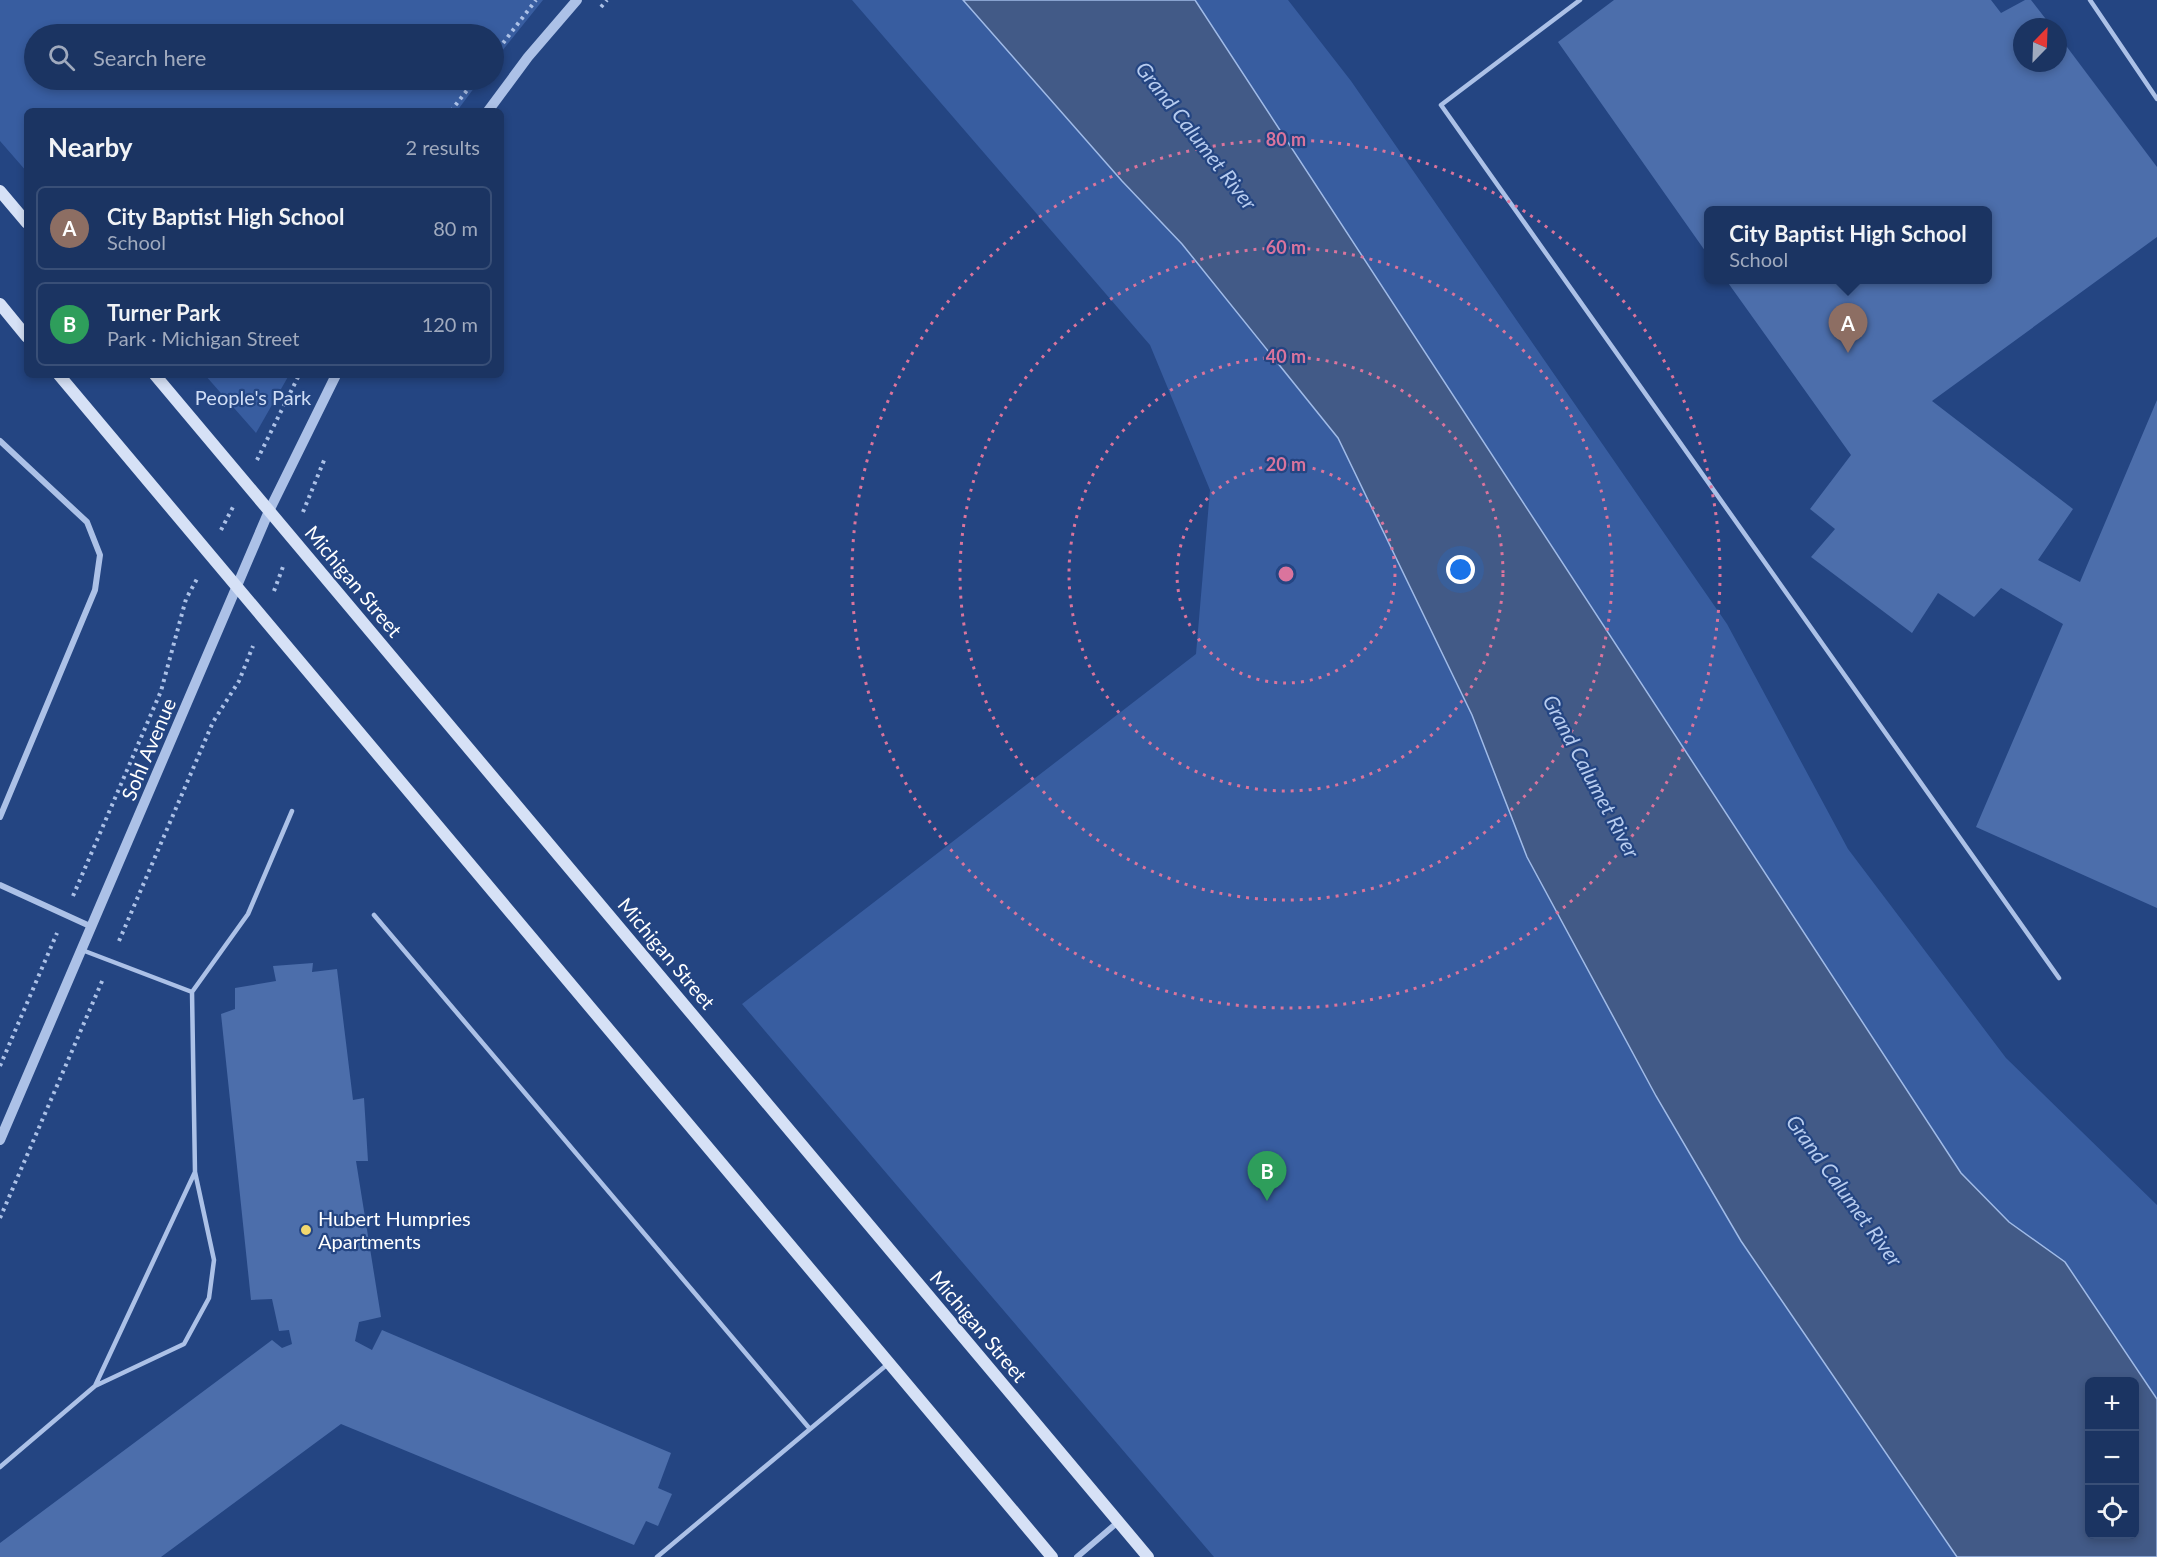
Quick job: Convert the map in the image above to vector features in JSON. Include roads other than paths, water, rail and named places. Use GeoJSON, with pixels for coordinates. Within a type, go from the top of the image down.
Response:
{"type":"FeatureCollection","features":[{"type":"Feature","properties":{"kind":"main road"},"geometry":{"type":"LineString","coordinates":[[0,191],[24,219]]}},
{"type":"Feature","properties":{"kind":"main road"},"geometry":{"type":"LineString","coordinates":[[0,304],[24,333]]}},
{"type":"Feature","properties":{"kind":"main road"},"geometry":{"type":"LineString","coordinates":[[62,378],[1052,1557]]}},
{"type":"Feature","properties":{"kind":"main road","name":"Michigan Street"},"geometry":{"type":"LineString","coordinates":[[158,378],[1148,1557]]}},
{"type":"Feature","properties":{"kind":"street"},"geometry":{"type":"LineString","coordinates":[[491,108],[528,57],[577,0]]}},
{"type":"Feature","properties":{"kind":"street","name":"Sohl Avenue"},"geometry":{"type":"LineString","coordinates":[[0,1140],[269,511],[335,378]]}},
{"type":"Feature","properties":{"kind":"street"},"geometry":{"type":"LineString","coordinates":[[0,441],[87,522],[100,555],[95,590],[3,802],[0,817]]}},
{"type":"Feature","properties":{"kind":"street"},"geometry":{"type":"LineString","coordinates":[[0,885],[92,927]]}},
{"type":"Feature","properties":{"kind":"street"},"geometry":{"type":"LineString","coordinates":[[1077,1557],[1118,1522]]}},
{"type":"Feature","properties":{"kind":"lane"},"geometry":{"type":"LineString","coordinates":[[1580,0],[1441,105],[2059,978]]}},
{"type":"Feature","properties":{"kind":"lane"},"geometry":{"type":"LineString","coordinates":[[2090,0],[2157,99]]}},
{"type":"Feature","properties":{"kind":"lane"},"geometry":{"type":"LineString","coordinates":[[0,1467],[95,1386],[184,1344],[209,1299],[214,1260],[195,1172],[192,992],[248,914],[292,811]]}},
{"type":"Feature","properties":{"kind":"lane"},"geometry":{"type":"LineString","coordinates":[[374,915],[810,1429]]}},
{"type":"Feature","properties":{"kind":"lane"},"geometry":{"type":"LineString","coordinates":[[82,950],[192,992]]}},
{"type":"Feature","properties":{"kind":"lane"},"geometry":{"type":"LineString","coordinates":[[95,1386],[195,1172]]}},
{"type":"Feature","properties":{"kind":"lane"},"geometry":{"type":"LineString","coordinates":[[657,1557],[889,1363]]}},
{"type":"Feature","properties":{"kind":"water","name":"Grand Calumet River"},"geometry":{"type":"Polygon","coordinates":[[[963,0],[1195,0],[1961,1173],[2009,1222],[2065,1262],[2157,1399],[2157,1557],[1957,1557],[1741,1241],[1656,1096],[1527,857],[1472,715],[1338,438],[1182,244],[1122,181],[963,0]]]}},
{"type":"Feature","properties":{"kind":"place","name":"City Baptist High School"},"geometry":{"type":"Point","coordinates":[1848,353]}},
{"type":"Feature","properties":{"kind":"place","name":"Turner Park"},"geometry":{"type":"Point","coordinates":[1267,1201]}},
{"type":"Feature","properties":{"kind":"place","name":"Hubert Humpries Apartments"},"geometry":{"type":"Point","coordinates":[306,1230]}},
{"type":"Feature","properties":{"kind":"park label","name":"People's Park"},"geometry":{"type":"Point","coordinates":[253,397]}}]}
